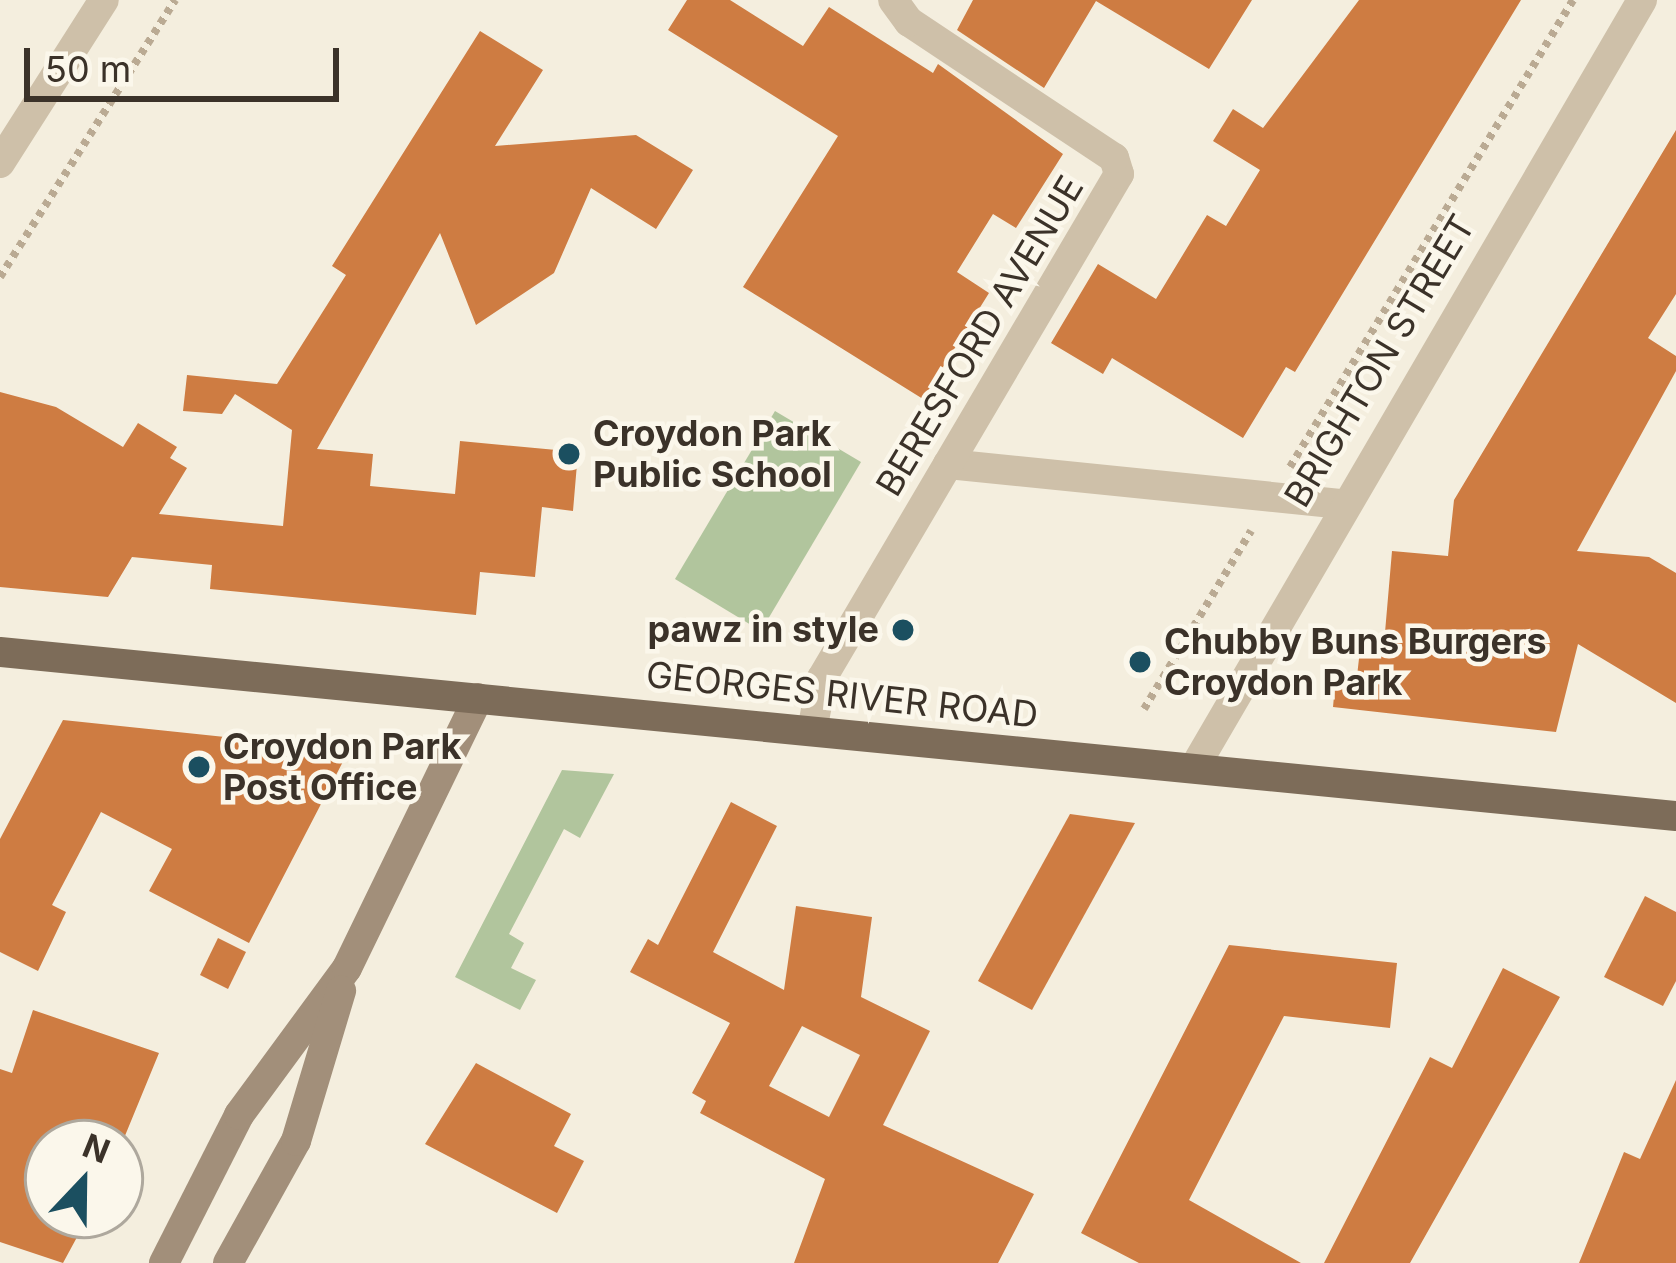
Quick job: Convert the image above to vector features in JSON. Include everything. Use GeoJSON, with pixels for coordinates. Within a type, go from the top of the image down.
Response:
{"type":"FeatureCollection","features":[{"type":"Feature","properties":{"kind":"main road","name":"GEORGES RIVER ROAD"},"geometry":{"type":"LineString","coordinates":[[0,652],[1676,816]]}},
{"type":"Feature","properties":{"kind":"main road"},"geometry":{"type":"LineString","coordinates":[[228,1263],[296,1141],[347,968],[478,698]]}},
{"type":"Feature","properties":{"kind":"main road"},"geometry":{"type":"LineString","coordinates":[[164,1263],[239,1115],[347,968]]}},
{"type":"Feature","properties":{"kind":"street"},"geometry":{"type":"LineString","coordinates":[[0,163],[104,0]]}},
{"type":"Feature","properties":{"kind":"street","name":"BERESFORD AVENUE"},"geometry":{"type":"LineString","coordinates":[[812,731],[822,678],[1120,174],[1114,158],[909,22],[893,0]]}},
{"type":"Feature","properties":{"kind":"street","name":"BRIGHTON STREET"},"geometry":{"type":"LineString","coordinates":[[1194,768],[1340,504],[1642,0]]}},
{"type":"Feature","properties":{"kind":"street"},"geometry":{"type":"LineString","coordinates":[[948,464],[1340,504]]}},
{"type":"Feature","properties":{"kind":"path"},"geometry":{"type":"LineString","coordinates":[[0,278],[175,0]]}},
{"type":"Feature","properties":{"kind":"path"},"geometry":{"type":"LineString","coordinates":[[1144,709],[1573,0]]}},
{"type":"Feature","properties":{"kind":"green space"},"geometry":{"type":"Polygon","coordinates":[[[775,411],[861,462],[761,631],[675,579],[775,411]]]}},
{"type":"Feature","properties":{"kind":"green space"},"geometry":{"type":"Polygon","coordinates":[[[562,770],[614,774],[580,838],[564,829],[509,934],[524,943],[511,968],[536,980],[520,1010],[455,977],[562,770]]]}},
{"type":"Feature","properties":{"kind":"building"},"geometry":{"type":"Polygon","coordinates":[[[687,0],[730,0],[803,46],[829,7],[933,73],[938,64],[1063,154],[1016,228],[993,214],[957,272],[989,293],[923,399],[743,287],[838,136],[668,30],[687,0]]]}},
{"type":"Feature","properties":{"kind":"building"},"geometry":{"type":"Polygon","coordinates":[[[973,0],[1252,0],[1209,69],[1096,1],[1044,88],[957,30],[973,0]]]}},
{"type":"Feature","properties":{"kind":"building"},"geometry":{"type":"Polygon","coordinates":[[[1359,0],[1521,0],[1295,372],[1286,367],[1243,438],[1112,358],[1103,374],[1051,343],[1098,264],[1156,299],[1207,215],[1226,226],[1260,170],[1213,141],[1233,109],[1263,128],[1359,0]]]}},
{"type":"Feature","properties":{"kind":"building"},"geometry":{"type":"Polygon","coordinates":[[[480,31],[543,70],[495,146],[636,135],[693,170],[656,229],[591,188],[554,273],[476,325],[440,233],[317,449],[373,454],[370,486],[455,494],[460,441],[578,452],[573,511],[542,507],[535,577],[480,572],[476,615],[210,589],[212,565],[132,557],[108,597],[0,587],[0,392],[56,407],[123,447],[138,423],[177,447],[170,458],[187,468],[159,514],[283,526],[292,430],[235,394],[222,414],[183,411],[187,375],[277,384],[346,275],[332,266],[480,31]]]}},
{"type":"Feature","properties":{"kind":"building"},"geometry":{"type":"Polygon","coordinates":[[[1676,130],[1676,294],[1648,338],[1676,356],[1676,371],[1577,551],[1649,557],[1676,573],[1676,703],[1578,644],[1556,732],[1333,707],[1336,674],[1357,676],[1361,641],[1384,644],[1392,551],[1448,556],[1454,500],[1676,130]]]}},
{"type":"Feature","properties":{"kind":"building"},"geometry":{"type":"Polygon","coordinates":[[[63,720],[349,750],[249,943],[149,891],[172,849],[101,812],[52,905],[66,912],[38,971],[0,952],[0,839],[63,720]]]}},
{"type":"Feature","properties":{"kind":"building"},"geometry":{"type":"Polygon","coordinates":[[[731,802],[777,826],[713,952],[784,990],[796,906],[872,917],[861,997],[930,1031],[883,1125],[1034,1194],[998,1263],[794,1263],[825,1179],[700,1113],[706,1101],[692,1093],[730,1023],[630,972],[648,939],[658,945],[731,802]],[[802,1026],[769,1086],[829,1117],[860,1055],[802,1026]]]}},
{"type":"Feature","properties":{"kind":"building"},"geometry":{"type":"Polygon","coordinates":[[[1070,814],[1135,823],[1032,1010],[978,981],[1070,814]]]}},
{"type":"Feature","properties":{"kind":"building"},"geometry":{"type":"Polygon","coordinates":[[[1645,896],[1676,912],[1676,981],[1663,1006],[1604,977],[1645,896]]]}},
{"type":"Feature","properties":{"kind":"building"},"geometry":{"type":"Polygon","coordinates":[[[218,938],[246,952],[228,989],[200,975],[218,938]]]}},
{"type":"Feature","properties":{"kind":"building"},"geometry":{"type":"Polygon","coordinates":[[[1229,945],[1397,963],[1390,1028],[1284,1016],[1189,1200],[1301,1263],[1139,1263],[1081,1233],[1229,945]]]}},
{"type":"Feature","properties":{"kind":"building"},"geometry":{"type":"Polygon","coordinates":[[[1503,968],[1560,997],[1410,1263],[1324,1263],[1430,1057],[1452,1068],[1503,968]]]}},
{"type":"Feature","properties":{"kind":"building"},"geometry":{"type":"Polygon","coordinates":[[[33,1010],[159,1053],[132,1119],[24,1119],[24,1239],[76,1239],[63,1263],[0,1242],[0,1069],[12,1073],[33,1010]]]}},
{"type":"Feature","properties":{"kind":"building"},"geometry":{"type":"Polygon","coordinates":[[[476,1063],[571,1114],[554,1146],[584,1161],[557,1213],[425,1144],[476,1063]]]}},
{"type":"Feature","properties":{"kind":"building"},"geometry":{"type":"Polygon","coordinates":[[[1676,1080],[1676,1263],[1579,1263],[1624,1152],[1640,1159],[1676,1080]]]}},
{"type":"Feature","properties":{"kind":"place","name":"Croydon Park Public School"},"geometry":{"type":"Point","coordinates":[569,454]}},
{"type":"Feature","properties":{"kind":"place","name":"pawz in style"},"geometry":{"type":"Point","coordinates":[903,630]}},
{"type":"Feature","properties":{"kind":"place","name":"Chubby Buns Burgers Croydon Park"},"geometry":{"type":"Point","coordinates":[1140,662]}},
{"type":"Feature","properties":{"kind":"place","name":"Croydon Park Post Office"},"geometry":{"type":"Point","coordinates":[199,767]}}]}
